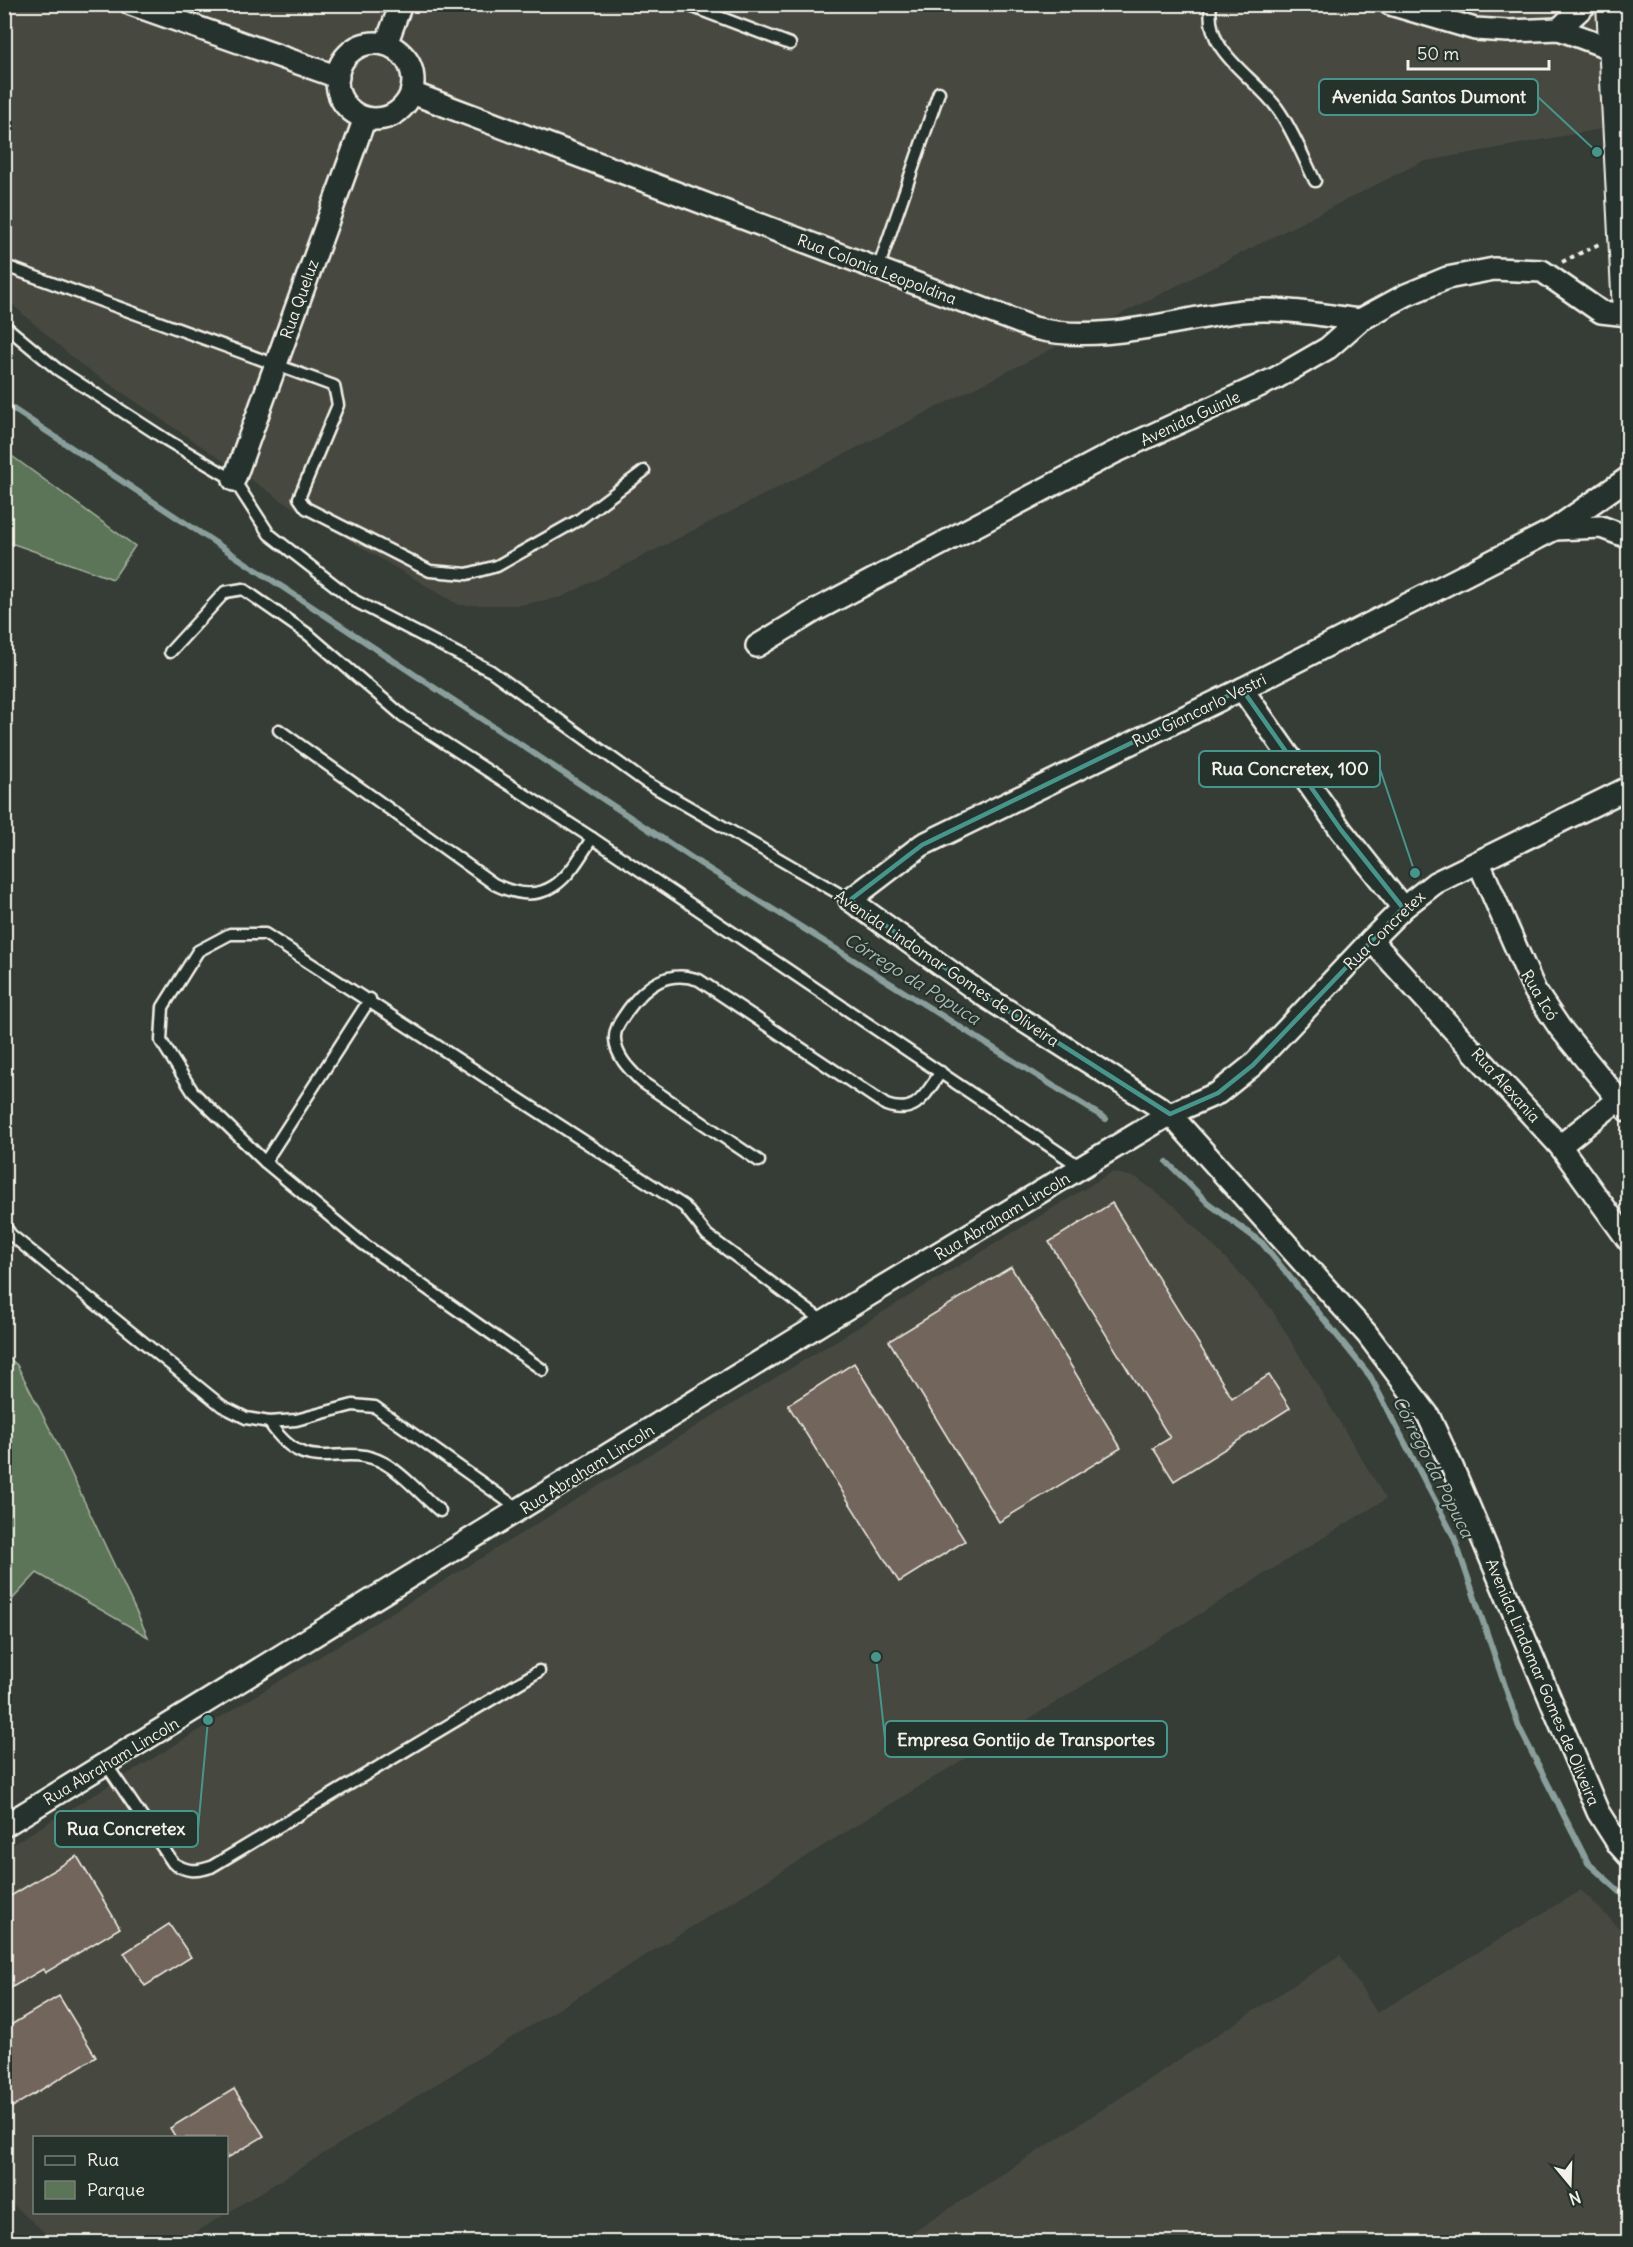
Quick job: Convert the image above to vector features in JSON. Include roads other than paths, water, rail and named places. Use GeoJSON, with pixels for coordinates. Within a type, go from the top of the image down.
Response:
{"type":"FeatureCollection","features":[{"type":"Feature","properties":{"kind":"main road"},"geometry":{"type":"LineString","coordinates":[[1612,4],[1629,313]]}},
{"type":"Feature","properties":{"kind":"street"},"geometry":{"type":"LineString","coordinates":[[131,4],[338,77]]}},
{"type":"Feature","properties":{"kind":"street"},"geometry":{"type":"LineString","coordinates":[[386,44],[401,4]]}},
{"type":"Feature","properties":{"kind":"street"},"geometry":{"type":"LineString","coordinates":[[1390,4],[1475,29],[1508,31],[1559,29],[1615,50]]}},
{"type":"Feature","properties":{"kind":"street"},"geometry":{"type":"LineString","coordinates":[[1559,29],[1586,4]]}},
{"type":"Feature","properties":{"kind":"street"},"geometry":{"type":"LineString","coordinates":[[386,44],[406,58],[412,69],[412,93],[406,103],[388,117],[365,118],[353,112],[344,102],[338,90],[340,66],[354,49],[364,45],[386,44]]}},
{"type":"Feature","properties":{"kind":"street","name":"Rua Colonia Leopoldina"},"geometry":{"type":"LineString","coordinates":[[412,93],[1034,328],[1070,335],[1270,309],[1360,320]]}},
{"type":"Feature","properties":{"kind":"street","name":"Rua Queluz"},"geometry":{"type":"LineString","coordinates":[[234,480],[365,118]]}},
{"type":"Feature","properties":{"kind":"street","name":"Avenida Guinle"},"geometry":{"type":"LineString","coordinates":[[757,646],[816,610],[1113,453],[1284,374],[1328,348],[1360,320],[1406,295],[1447,278],[1494,269],[1542,271],[1601,312],[1629,313]]}},
{"type":"Feature","properties":{"kind":"street","name":"Rua Giancarlo Vestri"},"geometry":{"type":"LineString","coordinates":[[850,900],[922,845],[1242,689],[1555,529],[1629,478]]}},
{"type":"Feature","properties":{"kind":"street","name":"Rua Giancarlo Vestri"},"geometry":{"type":"LineString","coordinates":[[1555,529],[1601,527],[1629,537]]}},
{"type":"Feature","properties":{"kind":"street"},"geometry":{"type":"LineString","coordinates":[[1242,689],[1341,830],[1403,908]]}},
{"type":"Feature","properties":{"kind":"street","name":"Rua Concretex"},"geometry":{"type":"LineString","coordinates":[[1170,1114],[1218,1093],[1253,1065],[1403,908],[1435,883],[1629,788]]}},
{"type":"Feature","properties":{"kind":"street","name":"Rua Icó"},"geometry":{"type":"LineString","coordinates":[[1479,862],[1535,991],[1623,1105]]}},
{"type":"Feature","properties":{"kind":"street","name":"Avenida Lindomar Gomes de Oliveira"},"geometry":{"type":"LineString","coordinates":[[850,900],[1003,1008],[1170,1114],[1367,1334],[1428,1415],[1458,1479],[1598,1812],[1618,1845],[1629,1855]]}},
{"type":"Feature","properties":{"kind":"street","name":"Rua Alexania"},"geometry":{"type":"LineString","coordinates":[[1371,940],[1560,1146],[1629,1240]]}},
{"type":"Feature","properties":{"kind":"street"},"geometry":{"type":"LineString","coordinates":[[1560,1146],[1623,1105]]}},
{"type":"Feature","properties":{"kind":"street","name":"Rua Abraham Lincoln"},"geometry":{"type":"LineString","coordinates":[[4,1826],[824,1322],[1170,1114]]}},
{"type":"Feature","properties":{"kind":"lane"},"geometry":{"type":"LineString","coordinates":[[685,4],[790,44]]}},
{"type":"Feature","properties":{"kind":"lane"},"geometry":{"type":"LineString","coordinates":[[1211,4],[1209,16],[1212,32],[1219,48],[1278,110],[1316,181]]}},
{"type":"Feature","properties":{"kind":"lane"},"geometry":{"type":"LineString","coordinates":[[878,269],[939,92]]}},
{"type":"Feature","properties":{"kind":"lane"},"geometry":{"type":"LineString","coordinates":[[8,267],[334,386],[338,394],[338,405],[299,498],[301,503],[430,571],[467,574],[497,566],[579,519],[645,471]]}},
{"type":"Feature","properties":{"kind":"lane","name":"Avenida Lindomar Gomes de Oliveira"},"geometry":{"type":"LineString","coordinates":[[4,325],[57,369],[165,440],[234,480],[269,534],[355,601],[491,671],[644,781],[850,900]]}},
{"type":"Feature","properties":{"kind":"lane"},"geometry":{"type":"LineString","coordinates":[[170,652],[225,592],[234,588],[243,589],[309,635],[403,716],[592,837],[1082,1169]]}},
{"type":"Feature","properties":{"kind":"lane"},"geometry":{"type":"LineString","coordinates":[[279,730],[494,884],[510,892],[527,894],[560,883],[571,873],[592,837]]}},
{"type":"Feature","properties":{"kind":"lane"},"geometry":{"type":"LineString","coordinates":[[543,1370],[362,1243],[265,1162],[193,1092],[161,1041],[163,1007],[198,951],[230,934],[265,934],[370,999],[684,1206],[706,1235],[824,1322]]}},
{"type":"Feature","properties":{"kind":"lane"},"geometry":{"type":"LineString","coordinates":[[759,1161],[642,1082],[626,1066],[618,1052],[614,1038],[618,1025],[639,995],[652,984],[668,977],[684,974],[699,980],[886,1105],[898,1109],[911,1107],[920,1100],[941,1072]]}},
{"type":"Feature","properties":{"kind":"lane"},"geometry":{"type":"LineString","coordinates":[[265,1162],[370,999]]}},
{"type":"Feature","properties":{"kind":"lane"},"geometry":{"type":"LineString","coordinates":[[4,1225],[11,1235],[222,1406],[246,1418],[269,1422],[296,1420],[353,1405],[375,1407],[520,1510]]}},
{"type":"Feature","properties":{"kind":"lane"},"geometry":{"type":"LineString","coordinates":[[269,1422],[280,1439],[307,1455],[366,1457],[383,1463],[440,1511]]}},
{"type":"Feature","properties":{"kind":"lane"},"geometry":{"type":"LineString","coordinates":[[106,1764],[168,1857],[185,1871],[199,1871],[211,1867],[539,1671]]}},
{"type":"Feature","properties":{"kind":"waterway"},"geometry":{"type":"LineString","coordinates":[[4,403],[701,864],[1106,1119]]}},
{"type":"Feature","properties":{"kind":"waterway","name":"Córrego da Popuca"},"geometry":{"type":"LineString","coordinates":[[1167,1162],[1208,1203],[1262,1243],[1370,1376],[1454,1537],[1519,1727],[1588,1863],[1628,1899]]}},
{"type":"Feature","properties":{"kind":"place","name":"Avenida Santos Dumont"},"geometry":{"type":"Point","coordinates":[1597,152]}},
{"type":"Feature","properties":{"kind":"place","name":"Rua Concretex, 100"},"geometry":{"type":"Point","coordinates":[1415,873]}},
{"type":"Feature","properties":{"kind":"place","name":"Empresa Gontijo de Transportes"},"geometry":{"type":"Point","coordinates":[876,1657]}},
{"type":"Feature","properties":{"kind":"place","name":"Rua Concretex"},"geometry":{"type":"Point","coordinates":[208,1720]}}]}
